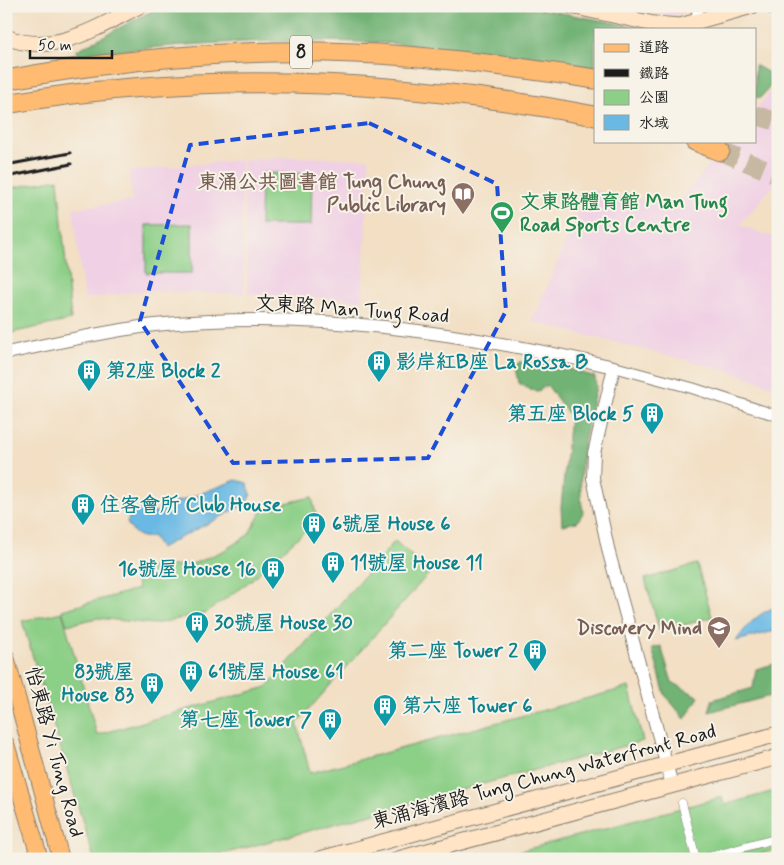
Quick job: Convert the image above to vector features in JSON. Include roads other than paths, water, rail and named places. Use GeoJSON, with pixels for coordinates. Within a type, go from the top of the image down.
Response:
{"type":"FeatureCollection","features":[{"type":"Feature","properties":{"kind":"highway","name":"8"},"geometry":{"type":"LineString","coordinates":[[6,80],[129,61],[185,56],[288,52],[354,53],[447,59],[594,79]]}},
{"type":"Feature","properties":{"kind":"highway","name":"8"},"geometry":{"type":"LineString","coordinates":[[6,104],[74,94],[193,84],[285,83],[355,85],[450,93],[529,103],[594,116]]}},
{"type":"Feature","properties":{"kind":"highway"},"geometry":{"type":"LineString","coordinates":[[702,142],[721,145]]}},
{"type":"Feature","properties":{"kind":"main road"},"geometry":{"type":"LineString","coordinates":[[6,37],[34,44],[61,42],[88,33],[139,6]]}},
{"type":"Feature","properties":{"kind":"main road"},"geometry":{"type":"LineString","coordinates":[[571,6],[654,24],[680,26],[732,9],[752,6]]}},
{"type":"Feature","properties":{"kind":"main road"},"geometry":{"type":"LineString","coordinates":[[771,6],[778,8]]}},
{"type":"Feature","properties":{"kind":"main road","name":"怡東路 Yi Tung Road"},"geometry":{"type":"LineString","coordinates":[[6,657],[61,859]]}},
{"type":"Feature","properties":{"kind":"main road","name":"東涌海濱路 Tung Chung Waterfront Road"},"geometry":{"type":"LineString","coordinates":[[320,859],[778,734]]}},
{"type":"Feature","properties":{"kind":"main road","name":"怡東路 Yi Tung Road"},"geometry":{"type":"LineString","coordinates":[[6,744],[40,859]]}},
{"type":"Feature","properties":{"kind":"main road","name":"東涌海濱路 Tung Chung Waterfront Road"},"geometry":{"type":"LineString","coordinates":[[398,859],[778,756]]}},
{"type":"Feature","properties":{"kind":"street"},"geometry":{"type":"LineString","coordinates":[[694,6],[698,11],[695,22]]}},
{"type":"Feature","properties":{"kind":"street","name":"文東路 Man Tung Road"},"geometry":{"type":"LineString","coordinates":[[6,354],[113,331],[156,325],[299,321],[403,328],[509,343],[614,367],[692,388],[778,416]]}},
{"type":"Feature","properties":{"kind":"street"},"geometry":{"type":"LineString","coordinates":[[614,367],[594,452],[593,478],[609,553],[672,785]]}},
{"type":"Feature","properties":{"kind":"street"},"geometry":{"type":"LineString","coordinates":[[682,804],[696,859]]}},
{"type":"Feature","properties":{"kind":"street"},"geometry":{"type":"LineString","coordinates":[[702,859],[778,838]]}},
{"type":"Feature","properties":{"kind":"water"},"geometry":{"type":"Polygon","coordinates":[[[236,480],[247,483],[251,494],[246,504],[160,548],[153,536],[144,537],[137,535],[127,522],[132,512],[144,508],[153,513],[158,512],[162,503],[181,501],[236,480]]]}},
{"type":"Feature","properties":{"kind":"water"},"geometry":{"type":"Polygon","coordinates":[[[778,606],[778,630],[736,641],[754,620],[778,606]]]}},
{"type":"Feature","properties":{"kind":"tunnel"},"geometry":{"type":"LineString","coordinates":[[756,115],[778,122]]}},
{"type":"Feature","properties":{"kind":"tunnel"},"geometry":{"type":"LineString","coordinates":[[720,151],[778,175]]}},
{"type":"Feature","properties":{"kind":"railway"},"geometry":{"type":"LineString","coordinates":[[6,165],[70,153]]}},
{"type":"Feature","properties":{"kind":"railway"},"geometry":{"type":"LineString","coordinates":[[6,177],[71,164]]}},
{"type":"Feature","properties":{"kind":"place","name":"東涌公共圖書館 Tung Chung Public Library"},"geometry":{"type":"Point","coordinates":[463,215]}},
{"type":"Feature","properties":{"kind":"place","name":"文東路體育館 Man Tung Road Sports Centre"},"geometry":{"type":"Point","coordinates":[502,234]}},
{"type":"Feature","properties":{"kind":"place","name":"影岸紅B座 La Rossa B"},"geometry":{"type":"Point","coordinates":[379,383]}},
{"type":"Feature","properties":{"kind":"place","name":"第2座 Block 2"},"geometry":{"type":"Point","coordinates":[89,392]}},
{"type":"Feature","properties":{"kind":"place","name":"第五座 Block 5"},"geometry":{"type":"Point","coordinates":[652,435]}},
{"type":"Feature","properties":{"kind":"place","name":"住客會所 Club House"},"geometry":{"type":"Point","coordinates":[83,526]}},
{"type":"Feature","properties":{"kind":"place","name":"6號屋 House 6"},"geometry":{"type":"Point","coordinates":[314,545]}},
{"type":"Feature","properties":{"kind":"place","name":"11號屋 House 11"},"geometry":{"type":"Point","coordinates":[333,584]}},
{"type":"Feature","properties":{"kind":"place","name":"16號屋 House 16"},"geometry":{"type":"Point","coordinates":[273,590]}},
{"type":"Feature","properties":{"kind":"place","name":"30號屋 House 30"},"geometry":{"type":"Point","coordinates":[197,644]}},
{"type":"Feature","properties":{"kind":"place","name":"Discovery Mind"},"geometry":{"type":"Point","coordinates":[719,649]}},
{"type":"Feature","properties":{"kind":"place","name":"第二座 Tower 2"},"geometry":{"type":"Point","coordinates":[535,672]}},
{"type":"Feature","properties":{"kind":"place","name":"61號屋 House 61"},"geometry":{"type":"Point","coordinates":[191,693]}},
{"type":"Feature","properties":{"kind":"place","name":"83號屋 House 83"},"geometry":{"type":"Point","coordinates":[152,705]}},
{"type":"Feature","properties":{"kind":"place","name":"第六座 Tower 6"},"geometry":{"type":"Point","coordinates":[385,727]}},
{"type":"Feature","properties":{"kind":"place","name":"第七座 Tower 7"},"geometry":{"type":"Point","coordinates":[330,741]}}]}
